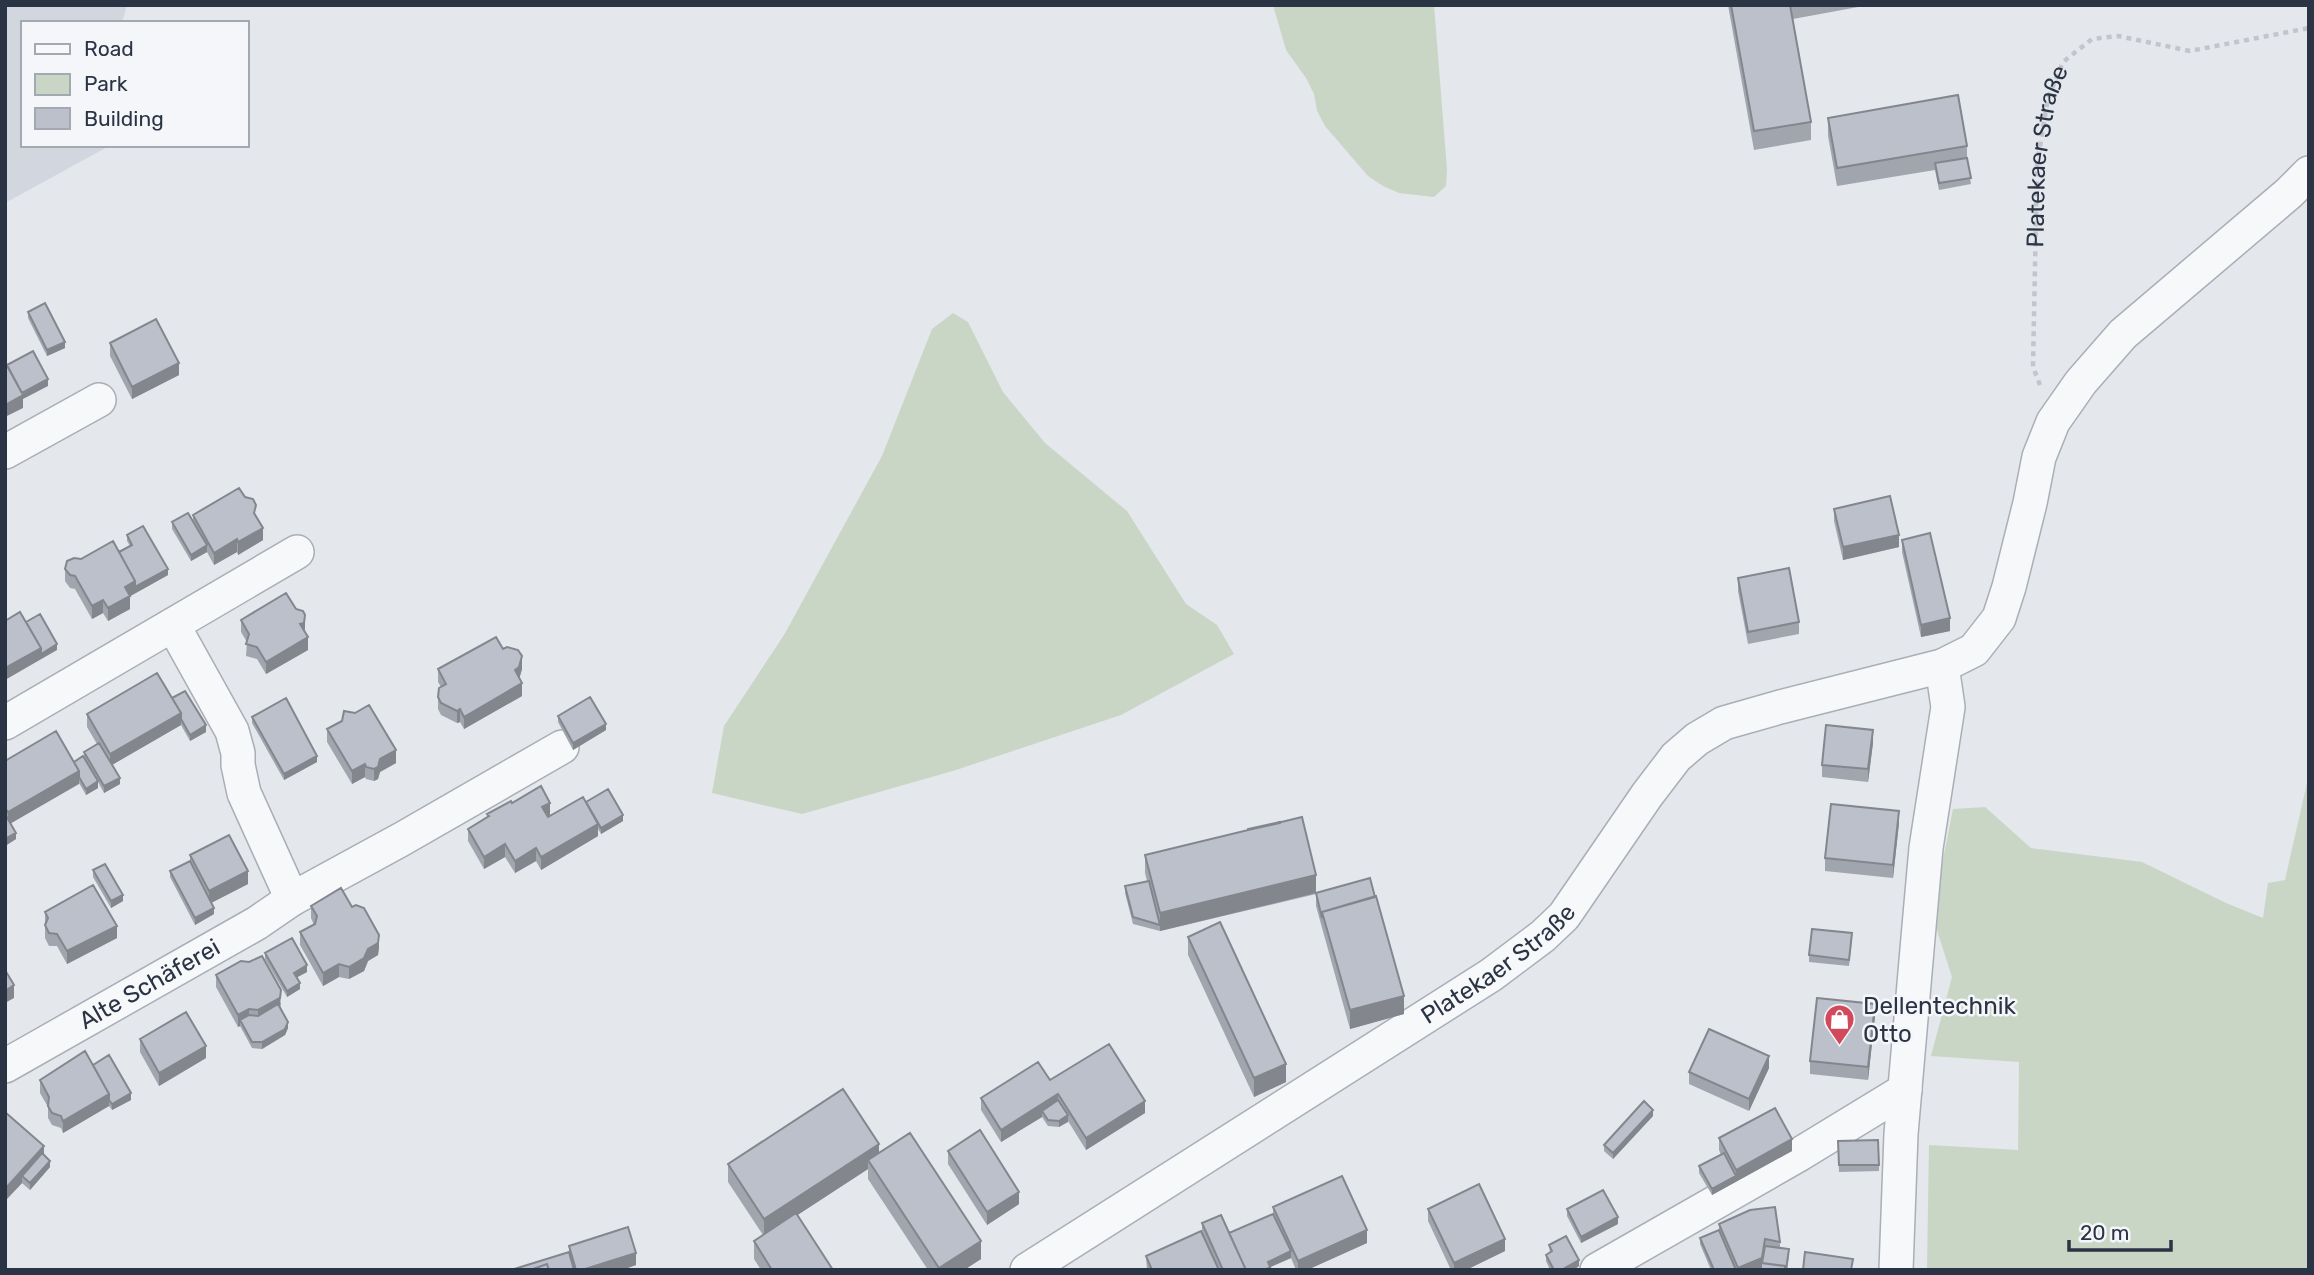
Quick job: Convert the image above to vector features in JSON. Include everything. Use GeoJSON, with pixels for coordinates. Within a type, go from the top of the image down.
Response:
{"type":"FeatureCollection","features":[{"type":"Feature","properties":{"kind":"street","name":"Platekaer Straße"},"geometry":{"type":"LineString","coordinates":[[1027,1270],[1491,975],[1543,936],[1576,900],[1647,795],[1669,767],[1697,739],[1724,723],[1942,666],[1975,650],[1999,618],[2012,575],[2039,457],[2053,422],[2081,382],[2123,334],[2309,173]]}},
{"type":"Feature","properties":{"kind":"street"},"geometry":{"type":"LineString","coordinates":[[5,452],[99,400]]}},
{"type":"Feature","properties":{"kind":"street"},"geometry":{"type":"LineString","coordinates":[[5,723],[297,552]]}},
{"type":"Feature","properties":{"kind":"street"},"geometry":{"type":"LineString","coordinates":[[173,625],[232,732],[244,793],[292,899]]}},
{"type":"Feature","properties":{"kind":"street"},"geometry":{"type":"LineString","coordinates":[[1896,1270],[1905,1090],[1926,848],[1948,707],[1942,666]]}},
{"type":"Feature","properties":{"kind":"street","name":"Alte Schäferei"},"geometry":{"type":"LineString","coordinates":[[5,1066],[257,923],[292,899],[562,747]]}},
{"type":"Feature","properties":{"kind":"street"},"geometry":{"type":"LineString","coordinates":[[1597,1270],[1800,1154],[1905,1090]]}},
{"type":"Feature","properties":{"kind":"path","name":"Platekaer Straße"},"geometry":{"type":"LineString","coordinates":[[2053,422],[2033,367],[2037,163],[2048,98],[2063,62],[2092,39],[2118,36],[2190,51],[2309,28]]}},
{"type":"Feature","properties":{"kind":"shaded area"},"geometry":{"type":"Polygon","coordinates":[[[5,5],[127,5],[123,21],[21,21],[21,147],[107,147],[5,203],[5,5]]]}},
{"type":"Feature","properties":{"kind":"green space"},"geometry":{"type":"Polygon","coordinates":[[[1273,5],[1434,5],[1447,170],[1446,186],[1434,197],[1399,193],[1383,186],[1368,176],[1325,126],[1306,78],[1286,50],[1273,5]]]}},
{"type":"Feature","properties":{"kind":"green space"},"geometry":{"type":"Polygon","coordinates":[[[953,313],[968,322],[1003,392],[1045,443],[1127,511],[1186,604],[1217,625],[1234,654],[1121,715],[956,770],[802,814],[712,793],[724,726],[784,635],[882,456],[932,329],[953,313]]]}},
{"type":"Feature","properties":{"kind":"green space"},"geometry":{"type":"Polygon","coordinates":[[[2309,774],[2309,1270],[1927,1270],[1929,1145],[2018,1150],[2019,1062],[1931,1056],[1952,977],[1932,915],[1953,809],[1985,807],[2031,848],[2142,862],[2263,918],[2268,883],[2285,880],[2309,774]]]}},
{"type":"Feature","properties":{"kind":"building"},"geometry":{"type":"Polygon","coordinates":[[[1731,5],[1790,5],[1811,122],[1754,131],[1731,5]]]}},
{"type":"Feature","properties":{"kind":"building"},"geometry":{"type":"Polygon","coordinates":[[[1958,95],[1967,146],[1837,168],[1828,118],[1958,95]]]}},
{"type":"Feature","properties":{"kind":"building"},"geometry":{"type":"Polygon","coordinates":[[[1967,158],[1971,178],[1939,183],[1935,163],[1967,158]]]}},
{"type":"Feature","properties":{"kind":"building"},"geometry":{"type":"Polygon","coordinates":[[[45,303],[65,342],[47,350],[28,312],[45,303]]]}},
{"type":"Feature","properties":{"kind":"building"},"geometry":{"type":"Polygon","coordinates":[[[156,319],[179,363],[132,387],[110,343],[156,319]]]}},
{"type":"Feature","properties":{"kind":"building"},"geometry":{"type":"Polygon","coordinates":[[[33,351],[48,379],[22,393],[7,365],[33,351]]]}},
{"type":"Feature","properties":{"kind":"building"},"geometry":{"type":"Polygon","coordinates":[[[5,362],[23,395],[5,405],[5,362]]]}},
{"type":"Feature","properties":{"kind":"building"},"geometry":{"type":"Polygon","coordinates":[[[239,488],[245,497],[253,499],[256,505],[254,513],[263,528],[214,553],[193,515],[239,488]]]}},
{"type":"Feature","properties":{"kind":"building"},"geometry":{"type":"Polygon","coordinates":[[[1890,496],[1899,535],[1843,547],[1834,509],[1890,496]]]}},
{"type":"Feature","properties":{"kind":"building"},"geometry":{"type":"Polygon","coordinates":[[[188,513],[207,545],[191,555],[172,522],[188,513]]]}},
{"type":"Feature","properties":{"kind":"building"},"geometry":{"type":"Polygon","coordinates":[[[143,526],[168,569],[135,587],[135,581],[119,552],[132,545],[127,535],[143,526]]]}},
{"type":"Feature","properties":{"kind":"building"},"geometry":{"type":"Polygon","coordinates":[[[1930,533],[1950,618],[1921,625],[1902,540],[1930,533]]]}},
{"type":"Feature","properties":{"kind":"building"},"geometry":{"type":"Polygon","coordinates":[[[113,541],[135,581],[125,587],[130,596],[108,608],[103,600],[92,606],[75,576],[65,569],[67,561],[81,559],[113,541]]]}},
{"type":"Feature","properties":{"kind":"building"},"geometry":{"type":"Polygon","coordinates":[[[1789,568],[1799,622],[1748,632],[1738,578],[1789,568]]]}},
{"type":"Feature","properties":{"kind":"building"},"geometry":{"type":"Polygon","coordinates":[[[286,593],[296,609],[303,611],[305,615],[304,623],[300,624],[308,637],[266,662],[257,647],[246,644],[249,634],[241,620],[286,593]]]}},
{"type":"Feature","properties":{"kind":"building"},"geometry":{"type":"Polygon","coordinates":[[[20,612],[41,648],[5,668],[5,621],[20,612]]]}},
{"type":"Feature","properties":{"kind":"building"},"geometry":{"type":"Polygon","coordinates":[[[40,614],[57,644],[41,654],[41,648],[26,622],[40,614]]]}},
{"type":"Feature","properties":{"kind":"building"},"geometry":{"type":"Polygon","coordinates":[[[496,637],[503,649],[507,647],[518,650],[522,656],[519,667],[515,670],[522,683],[464,717],[460,709],[457,711],[441,703],[438,697],[439,688],[446,684],[438,669],[496,637]]]}},
{"type":"Feature","properties":{"kind":"building"},"geometry":{"type":"Polygon","coordinates":[[[157,673],[181,713],[110,754],[87,714],[157,673]]]}},
{"type":"Feature","properties":{"kind":"building"},"geometry":{"type":"Polygon","coordinates":[[[185,691],[206,725],[190,735],[172,698],[185,691]]]}},
{"type":"Feature","properties":{"kind":"building"},"geometry":{"type":"Polygon","coordinates":[[[590,697],[606,724],[573,743],[558,716],[590,697]]]}},
{"type":"Feature","properties":{"kind":"building"},"geometry":{"type":"Polygon","coordinates":[[[286,698],[317,756],[284,774],[252,717],[286,698]]]}},
{"type":"Feature","properties":{"kind":"building"},"geometry":{"type":"Polygon","coordinates":[[[369,705],[396,750],[380,759],[378,767],[374,769],[366,767],[365,764],[352,771],[327,729],[342,721],[344,711],[355,713],[369,705]]]}},
{"type":"Feature","properties":{"kind":"building"},"geometry":{"type":"Polygon","coordinates":[[[1826,725],[1873,730],[1868,769],[1822,765],[1826,725]]]}},
{"type":"Feature","properties":{"kind":"building"},"geometry":{"type":"Polygon","coordinates":[[[56,731],[79,771],[8,812],[5,808],[5,761],[56,731]]]}},
{"type":"Feature","properties":{"kind":"building"},"geometry":{"type":"Polygon","coordinates":[[[99,743],[120,778],[104,786],[84,752],[99,743]]]}},
{"type":"Feature","properties":{"kind":"building"},"geometry":{"type":"Polygon","coordinates":[[[83,756],[98,781],[86,789],[74,762],[83,756]]]}},
{"type":"Feature","properties":{"kind":"building"},"geometry":{"type":"Polygon","coordinates":[[[541,786],[550,803],[542,807],[548,817],[583,797],[598,824],[541,857],[536,848],[515,861],[505,844],[484,857],[468,829],[489,816],[487,814],[541,786]]]}},
{"type":"Feature","properties":{"kind":"building"},"geometry":{"type":"Polygon","coordinates":[[[608,789],[623,815],[601,828],[586,802],[608,789]]]}},
{"type":"Feature","properties":{"kind":"building"},"geometry":{"type":"Polygon","coordinates":[[[1831,804],[1899,811],[1893,865],[1825,858],[1831,804]]]}},
{"type":"Feature","properties":{"kind":"building"},"geometry":{"type":"Polygon","coordinates":[[[5,814],[16,833],[5,839],[5,814]]]}},
{"type":"Feature","properties":{"kind":"building"},"geometry":{"type":"Polygon","coordinates":[[[1302,817],[1316,875],[1160,913],[1145,855],[1302,817]]]}},
{"type":"Feature","properties":{"kind":"building"},"geometry":{"type":"Polygon","coordinates":[[[1280,823],[1248,830],[1248,829],[1280,823]]]}},
{"type":"Feature","properties":{"kind":"building"},"geometry":{"type":"Polygon","coordinates":[[[229,835],[248,871],[209,891],[190,855],[229,835]]]}},
{"type":"Feature","properties":{"kind":"building"},"geometry":{"type":"Polygon","coordinates":[[[190,861],[214,908],[195,918],[170,871],[190,861]]]}},
{"type":"Feature","properties":{"kind":"building"},"geometry":{"type":"Polygon","coordinates":[[[105,864],[123,895],[111,901],[93,870],[105,864]]]}},
{"type":"Feature","properties":{"kind":"building"},"geometry":{"type":"Polygon","coordinates":[[[1370,878],[1375,897],[1322,912],[1322,918],[1316,893],[1370,878]]]}},
{"type":"Feature","properties":{"kind":"building"},"geometry":{"type":"Polygon","coordinates":[[[1149,881],[1160,925],[1133,917],[1125,886],[1149,881]]]}},
{"type":"Feature","properties":{"kind":"building"},"geometry":{"type":"Polygon","coordinates":[[[93,885],[117,926],[67,951],[57,934],[49,933],[45,925],[48,918],[45,912],[93,885]]]}},
{"type":"Feature","properties":{"kind":"building"},"geometry":{"type":"Polygon","coordinates":[[[341,888],[352,907],[356,905],[364,908],[379,935],[378,943],[368,949],[364,958],[349,967],[339,964],[323,973],[300,932],[315,924],[317,916],[311,906],[341,888]]]}},
{"type":"Feature","properties":{"kind":"building"},"geometry":{"type":"Polygon","coordinates":[[[1376,896],[1404,996],[1350,1010],[1322,912],[1376,896]]]}},
{"type":"Feature","properties":{"kind":"building"},"geometry":{"type":"Polygon","coordinates":[[[1220,922],[1286,1064],[1254,1078],[1188,937],[1220,922]]]}},
{"type":"Feature","properties":{"kind":"building"},"geometry":{"type":"Polygon","coordinates":[[[1812,929],[1852,933],[1849,960],[1809,955],[1812,929]]]}},
{"type":"Feature","properties":{"kind":"building"},"geometry":{"type":"Polygon","coordinates":[[[292,938],[307,965],[294,973],[300,983],[287,991],[265,953],[292,938]]]}},
{"type":"Feature","properties":{"kind":"building"},"geometry":{"type":"Polygon","coordinates":[[[262,956],[281,990],[280,998],[258,1010],[249,1009],[238,1015],[216,975],[241,961],[249,962],[262,956]]]}},
{"type":"Feature","properties":{"kind":"building"},"geometry":{"type":"Polygon","coordinates":[[[5,970],[14,985],[5,991],[5,970]]]}},
{"type":"Feature","properties":{"kind":"building"},"geometry":{"type":"Polygon","coordinates":[[[1817,998],[1875,1004],[1868,1067],[1810,1061],[1817,998]]]}},
{"type":"Feature","properties":{"kind":"building"},"geometry":{"type":"Polygon","coordinates":[[[278,1004],[288,1022],[285,1029],[262,1042],[252,1042],[240,1020],[249,1015],[258,1016],[278,1004]]]}},
{"type":"Feature","properties":{"kind":"building"},"geometry":{"type":"Polygon","coordinates":[[[186,1012],[206,1046],[159,1073],[140,1039],[186,1012]]]}},
{"type":"Feature","properties":{"kind":"building"},"geometry":{"type":"Polygon","coordinates":[[[1709,1029],[1769,1056],[1749,1099],[1689,1072],[1709,1029]]]}},
{"type":"Feature","properties":{"kind":"building"},"geometry":{"type":"Polygon","coordinates":[[[1109,1044],[1145,1101],[1086,1138],[1058,1094],[1001,1130],[981,1098],[1038,1062],[1050,1080],[1109,1044]]]}},
{"type":"Feature","properties":{"kind":"building"},"geometry":{"type":"Polygon","coordinates":[[[85,1051],[109,1094],[63,1121],[61,1116],[52,1113],[48,1106],[49,1097],[40,1080],[85,1051]]]}},
{"type":"Feature","properties":{"kind":"building"},"geometry":{"type":"Polygon","coordinates":[[[109,1055],[131,1093],[112,1104],[93,1065],[109,1055]]]}},
{"type":"Feature","properties":{"kind":"building"},"geometry":{"type":"Polygon","coordinates":[[[843,1089],[879,1144],[764,1219],[728,1164],[843,1089]]]}},
{"type":"Feature","properties":{"kind":"building"},"geometry":{"type":"Polygon","coordinates":[[[1058,1100],[1068,1115],[1059,1121],[1048,1120],[1042,1111],[1058,1100]]]}},
{"type":"Feature","properties":{"kind":"building"},"geometry":{"type":"Polygon","coordinates":[[[1644,1101],[1653,1110],[1613,1153],[1604,1145],[1644,1101]]]}},
{"type":"Feature","properties":{"kind":"building"},"geometry":{"type":"Polygon","coordinates":[[[1775,1108],[1792,1139],[1736,1170],[1719,1138],[1775,1108]]]}},
{"type":"Feature","properties":{"kind":"building"},"geometry":{"type":"Polygon","coordinates":[[[5,1112],[44,1146],[5,1189],[5,1112]]]}},
{"type":"Feature","properties":{"kind":"building"},"geometry":{"type":"Polygon","coordinates":[[[980,1130],[1019,1192],[987,1212],[948,1151],[980,1130]]]}},
{"type":"Feature","properties":{"kind":"building"},"geometry":{"type":"Polygon","coordinates":[[[910,1133],[981,1241],[939,1268],[868,1160],[910,1133]]]}},
{"type":"Feature","properties":{"kind":"building"},"geometry":{"type":"Polygon","coordinates":[[[1878,1140],[1879,1165],[1839,1165],[1838,1141],[1878,1140]]]}},
{"type":"Feature","properties":{"kind":"building"},"geometry":{"type":"Polygon","coordinates":[[[42,1153],[50,1161],[30,1183],[22,1176],[42,1153]]]}},
{"type":"Feature","properties":{"kind":"building"},"geometry":{"type":"Polygon","coordinates":[[[1724,1153],[1736,1176],[1712,1189],[1699,1166],[1724,1153]]]}},
{"type":"Feature","properties":{"kind":"building"},"geometry":{"type":"Polygon","coordinates":[[[1342,1176],[1367,1230],[1298,1261],[1273,1207],[1342,1176]]]}},
{"type":"Feature","properties":{"kind":"building"},"geometry":{"type":"Polygon","coordinates":[[[1479,1184],[1505,1239],[1454,1263],[1428,1209],[1479,1184]]]}},
{"type":"Feature","properties":{"kind":"building"},"geometry":{"type":"Polygon","coordinates":[[[1603,1190],[1618,1217],[1581,1237],[1567,1209],[1603,1190]]]}},
{"type":"Feature","properties":{"kind":"building"},"geometry":{"type":"Polygon","coordinates":[[[1775,1207],[1780,1242],[1765,1239],[1762,1258],[1738,1268],[1719,1224],[1750,1210],[1775,1207]]]}},
{"type":"Feature","properties":{"kind":"building"},"geometry":{"type":"Polygon","coordinates":[[[796,1213],[833,1270],[772,1270],[754,1241],[796,1213]]]}},
{"type":"Feature","properties":{"kind":"building"},"geometry":{"type":"Polygon","coordinates":[[[1273,1214],[1291,1251],[1268,1262],[1270,1267],[1265,1270],[1246,1270],[1229,1233],[1273,1214]]]}},
{"type":"Feature","properties":{"kind":"building"},"geometry":{"type":"Polygon","coordinates":[[[1221,1215],[1246,1270],[1223,1270],[1202,1223],[1221,1215]]]}},
{"type":"Feature","properties":{"kind":"building"},"geometry":{"type":"Polygon","coordinates":[[[628,1227],[636,1253],[576,1270],[569,1246],[628,1227]]]}},
{"type":"Feature","properties":{"kind":"building"},"geometry":{"type":"Polygon","coordinates":[[[1719,1230],[1736,1270],[1714,1270],[1700,1238],[1719,1230]]]}},
{"type":"Feature","properties":{"kind":"building"},"geometry":{"type":"Polygon","coordinates":[[[1201,1231],[1219,1270],[1152,1270],[1146,1256],[1201,1231]]]}},
{"type":"Feature","properties":{"kind":"building"},"geometry":{"type":"Polygon","coordinates":[[[1566,1236],[1579,1260],[1561,1270],[1554,1270],[1546,1255],[1552,1251],[1549,1245],[1566,1236]]]}},
{"type":"Feature","properties":{"kind":"building"},"geometry":{"type":"Polygon","coordinates":[[[1765,1246],[1789,1249],[1786,1270],[1785,1266],[1762,1263],[1765,1246]]]}},
{"type":"Feature","properties":{"kind":"building"},"geometry":{"type":"Polygon","coordinates":[[[569,1252],[574,1270],[549,1270],[547,1264],[530,1270],[511,1270],[569,1252]]]}},
{"type":"Feature","properties":{"kind":"building"},"geometry":{"type":"Polygon","coordinates":[[[1805,1252],[1853,1259],[1851,1270],[1803,1270],[1805,1252]]]}},
{"type":"Feature","properties":{"kind":"building"},"geometry":{"type":"Polygon","coordinates":[[[1761,1263],[1785,1266],[1785,1270],[1761,1270],[1761,1263]]]}},
{"type":"Feature","properties":{"kind":"building"},"geometry":{"type":"Polygon","coordinates":[[[547,1264],[549,1270],[530,1270],[547,1264]]]}},
{"type":"Feature","properties":{"kind":"place","name":"Dellentechnik Otto"},"geometry":{"type":"Point","coordinates":[1840,1047]}}]}
